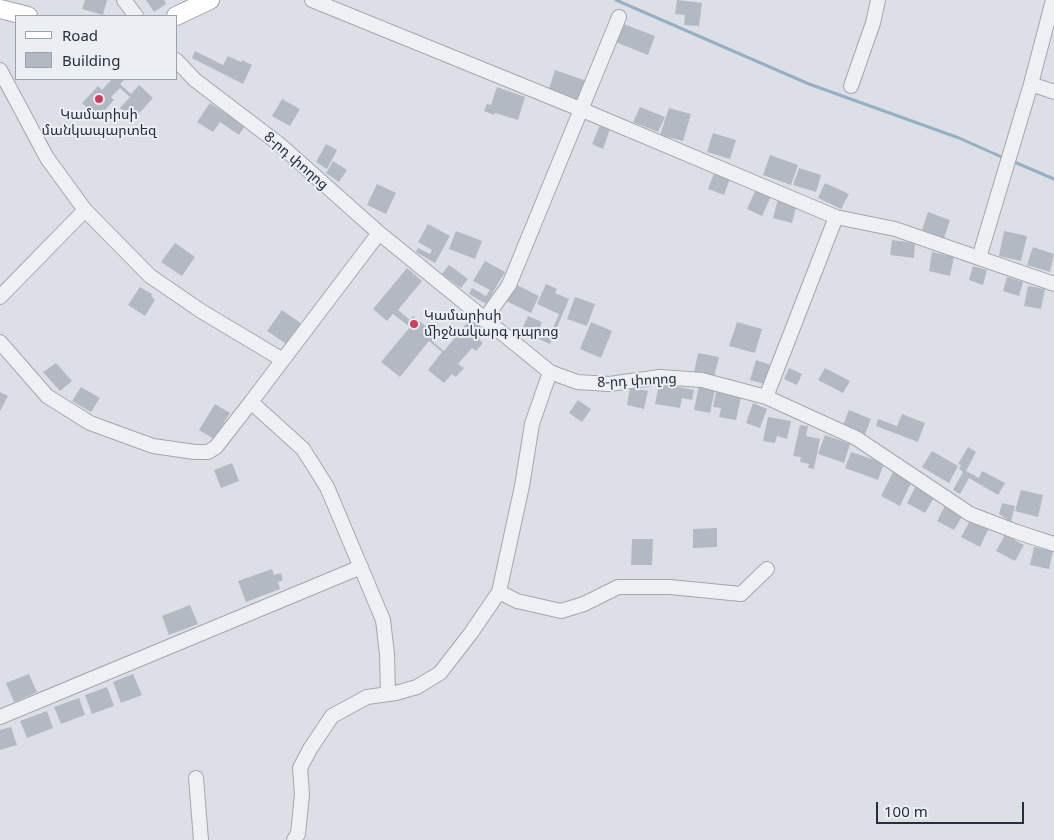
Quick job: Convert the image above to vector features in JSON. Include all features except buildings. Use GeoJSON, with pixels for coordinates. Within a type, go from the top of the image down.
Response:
{"type":"FeatureCollection","features":[{"type":"Feature","properties":{"kind":"main road"},"geometry":{"type":"LineString","coordinates":[[178,15],[210,0]]}},
{"type":"Feature","properties":{"kind":"main road"},"geometry":{"type":"LineString","coordinates":[[0,9],[24,15]]}},
{"type":"Feature","properties":{"kind":"street"},"geometry":{"type":"LineString","coordinates":[[124,0],[135,15]]}},
{"type":"Feature","properties":{"kind":"street"},"geometry":{"type":"LineString","coordinates":[[312,0],[580,109],[836,217],[895,229],[1054,284]]}},
{"type":"Feature","properties":{"kind":"street"},"geometry":{"type":"LineString","coordinates":[[852,86],[874,23],[878,0]]}},
{"type":"Feature","properties":{"kind":"street"},"geometry":{"type":"LineString","coordinates":[[980,258],[1052,10]]}},
{"type":"Feature","properties":{"kind":"street"},"geometry":{"type":"LineString","coordinates":[[484,320],[508,285],[619,17]]}},
{"type":"Feature","properties":{"kind":"street","name":"8-րդ փողոց"},"geometry":{"type":"LineString","coordinates":[[178,62],[195,80],[279,144],[379,233],[550,372],[577,382],[609,384],[660,377],[702,380],[766,397],[856,438],[970,514],[1054,544]]}},
{"type":"Feature","properties":{"kind":"street"},"geometry":{"type":"LineString","coordinates":[[0,70],[47,158],[85,210],[150,276],[201,311],[283,360]]}},
{"type":"Feature","properties":{"kind":"street"},"geometry":{"type":"LineString","coordinates":[[1031,84],[1054,92]]}},
{"type":"Feature","properties":{"kind":"street"},"geometry":{"type":"LineString","coordinates":[[0,297],[85,210]]}},
{"type":"Feature","properties":{"kind":"street"},"geometry":{"type":"LineString","coordinates":[[766,397],[836,217]]}},
{"type":"Feature","properties":{"kind":"street"},"geometry":{"type":"LineString","coordinates":[[0,342],[46,396],[90,423],[153,446],[208,452],[216,447],[379,233]]}},
{"type":"Feature","properties":{"kind":"street"},"geometry":{"type":"LineString","coordinates":[[294,840],[298,834],[302,794],[300,768],[332,716],[368,697],[417,687],[440,672],[471,634],[499,592],[522,486],[532,424],[550,372]]}},
{"type":"Feature","properties":{"kind":"street"},"geometry":{"type":"LineString","coordinates":[[251,402],[303,449],[327,488],[383,620],[387,654],[388,694]]}},
{"type":"Feature","properties":{"kind":"street"},"geometry":{"type":"LineString","coordinates":[[0,717],[361,567]]}},
{"type":"Feature","properties":{"kind":"street"},"geometry":{"type":"LineString","coordinates":[[499,592],[516,601],[561,612],[584,604],[618,587],[670,586],[741,594],[767,569]]}},
{"type":"Feature","properties":{"kind":"street"},"geometry":{"type":"LineString","coordinates":[[196,778],[201,840]]}},
{"type":"Feature","properties":{"kind":"waterway"},"geometry":{"type":"LineString","coordinates":[[616,0],[809,84],[959,138],[1004,158]]}},
{"type":"Feature","properties":{"kind":"waterway"},"geometry":{"type":"LineString","coordinates":[[1012,161],[1054,179]]}},
{"type":"Feature","properties":{"kind":"place","name":"Կամարիսի մանկապարտեզ"},"geometry":{"type":"Point","coordinates":[99,99]}},
{"type":"Feature","properties":{"kind":"place","name":"Կամարիսի միջնակարգ դպրոց"},"geometry":{"type":"Point","coordinates":[414,324]}}]}
